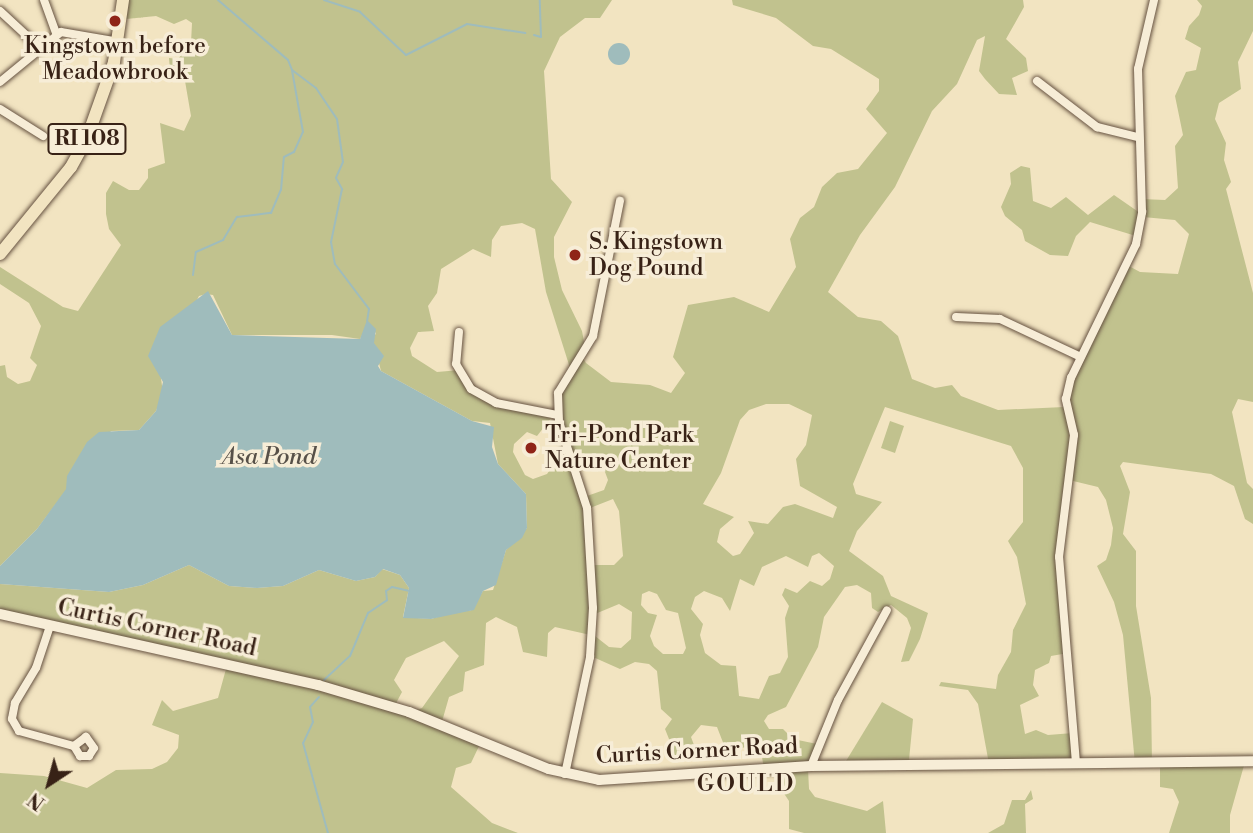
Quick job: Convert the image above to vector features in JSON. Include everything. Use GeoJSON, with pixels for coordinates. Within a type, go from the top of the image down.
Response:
{"type":"FeatureCollection","features":[{"type":"Feature","properties":{"kind":"main road","name":"RI 108"},"geometry":{"type":"LineString","coordinates":[[0,254],[79,153],[103,99],[119,43],[123,0]]}},
{"type":"Feature","properties":{"kind":"street"},"geometry":{"type":"LineString","coordinates":[[44,0],[57,35]]}},
{"type":"Feature","properties":{"kind":"street"},"geometry":{"type":"LineString","coordinates":[[1076,763],[1059,557],[1074,439],[1066,399],[1081,357],[1136,244],[1142,195],[1137,137],[1139,54],[1154,0]]}},
{"type":"Feature","properties":{"kind":"street"},"geometry":{"type":"LineString","coordinates":[[0,11],[40,48]]}},
{"type":"Feature","properties":{"kind":"street"},"geometry":{"type":"LineString","coordinates":[[0,82],[57,35],[69,32],[119,43]]}},
{"type":"Feature","properties":{"kind":"street"},"geometry":{"type":"LineString","coordinates":[[1037,81],[1097,128],[1137,137]]}},
{"type":"Feature","properties":{"kind":"street"},"geometry":{"type":"LineString","coordinates":[[0,109],[43,136]]}},
{"type":"Feature","properties":{"kind":"street"},"geometry":{"type":"LineString","coordinates":[[565,774],[590,657],[593,608],[587,508],[557,415],[562,382],[596,325],[620,201]]}},
{"type":"Feature","properties":{"kind":"street"},"geometry":{"type":"LineString","coordinates":[[956,317],[1000,319],[1081,357]]}},
{"type":"Feature","properties":{"kind":"street"},"geometry":{"type":"LineString","coordinates":[[458,332],[456,364],[464,382],[479,395],[496,403],[557,415]]}},
{"type":"Feature","properties":{"kind":"street"},"geometry":{"type":"LineString","coordinates":[[811,766],[838,700],[887,610]]}},
{"type":"Feature","properties":{"kind":"street","name":"Curtis Corner Road"},"geometry":{"type":"LineString","coordinates":[[0,614],[318,685],[409,712],[565,774],[599,780],[811,766],[1253,761]]}},
{"type":"Feature","properties":{"kind":"street"},"geometry":{"type":"LineString","coordinates":[[50,626],[36,668],[15,703],[12,719],[25,734],[74,746]]}},
{"type":"Feature","properties":{"kind":"green space"},"geometry":{"type":"Polygon","coordinates":[[[125,0],[612,0],[600,18],[585,18],[560,37],[544,71],[551,179],[572,202],[554,237],[554,257],[562,290],[582,331],[585,347],[581,355],[586,363],[611,382],[650,385],[671,393],[685,373],[673,357],[688,305],[734,297],[769,312],[796,267],[790,239],[800,218],[814,207],[822,187],[837,173],[858,169],[887,133],[866,109],[879,91],[879,79],[831,49],[813,46],[776,18],[733,5],[732,0],[1023,0],[1024,7],[1006,39],[1026,58],[1028,71],[1012,78],[1017,95],[999,94],[979,71],[985,36],[977,40],[957,84],[932,111],[895,187],[860,235],[828,292],[858,317],[881,321],[898,336],[912,379],[935,388],[952,385],[961,396],[998,410],[1064,407],[1066,391],[1127,265],[1140,272],[1178,274],[1189,234],[1175,220],[1143,217],[1136,236],[1090,222],[1076,236],[1068,256],[1050,255],[1025,241],[1022,230],[1005,216],[1001,207],[1011,184],[1010,173],[1021,166],[1030,168],[1033,201],[1051,208],[1066,197],[1088,215],[1114,195],[1140,213],[1141,199],[1165,200],[1178,188],[1175,146],[1183,135],[1175,96],[1186,72],[1196,70],[1201,48],[1185,39],[1189,26],[1199,15],[1202,6],[1197,0],[1253,0],[1253,31],[1238,62],[1241,89],[1219,103],[1215,119],[1226,143],[1224,160],[1231,182],[1226,189],[1253,293],[1253,402],[1238,399],[1232,412],[1247,483],[1253,489],[1253,524],[1245,519],[1234,486],[1211,474],[1123,462],[1120,466],[1130,492],[1123,534],[1136,551],[1136,606],[1151,698],[1152,763],[1135,764],[1123,635],[1114,602],[1097,566],[1106,560],[1111,545],[1113,528],[1106,500],[1098,487],[1069,480],[1060,539],[1068,653],[1051,656],[1049,663],[1035,670],[1033,685],[1039,696],[1020,705],[1025,734],[1036,730],[1048,735],[1073,733],[1075,764],[989,764],[978,704],[968,690],[939,686],[941,682],[996,689],[998,675],[1011,652],[1013,630],[1026,604],[1017,557],[1008,541],[1023,522],[1023,468],[1011,446],[885,407],[853,484],[856,494],[882,502],[857,531],[849,551],[883,576],[891,596],[928,613],[920,639],[909,661],[901,662],[911,628],[907,618],[891,605],[878,612],[872,608],[871,593],[857,585],[845,587],[824,617],[818,647],[786,707],[768,715],[764,721],[769,729],[783,729],[793,739],[817,744],[808,769],[809,789],[815,797],[867,811],[883,801],[886,833],[804,833],[789,829],[789,801],[783,792],[785,770],[764,769],[761,751],[755,746],[733,749],[724,745],[717,727],[701,725],[691,737],[694,745],[679,758],[668,753],[671,744],[665,729],[672,719],[661,709],[657,671],[649,664],[635,662],[620,669],[593,657],[595,636],[555,627],[548,633],[547,657],[523,652],[517,627],[496,617],[486,623],[484,665],[465,672],[463,691],[449,697],[441,725],[480,744],[471,763],[456,768],[451,787],[492,823],[518,833],[0,833],[0,773],[44,776],[87,788],[116,770],[152,769],[167,762],[178,748],[179,735],[152,725],[162,700],[173,711],[218,698],[226,669],[0,616],[0,584],[109,592],[143,585],[189,565],[229,586],[257,588],[283,586],[319,570],[356,581],[375,577],[382,569],[400,575],[409,588],[403,617],[431,619],[464,609],[470,611],[483,591],[493,590],[506,550],[527,528],[526,494],[498,464],[490,423],[472,421],[381,371],[373,340],[376,333],[367,326],[360,339],[332,335],[232,335],[213,295],[206,294],[199,296],[160,371],[163,393],[156,411],[139,430],[111,431],[37,529],[0,566],[0,366],[5,365],[7,377],[18,384],[30,381],[37,365],[30,358],[41,326],[29,303],[0,284],[0,267],[63,307],[78,311],[121,245],[109,229],[106,193],[113,181],[129,190],[139,190],[148,178],[148,169],[165,163],[160,123],[184,131],[191,116],[185,81],[170,70],[169,58],[178,59],[191,43],[192,23],[186,19],[174,24],[156,16],[126,19],[125,0]],[[522,223],[501,226],[492,240],[491,257],[473,249],[441,269],[437,293],[428,306],[434,331],[418,332],[410,348],[412,356],[437,372],[460,370],[486,397],[555,413],[537,436],[527,432],[514,444],[513,452],[525,475],[533,479],[547,474],[557,460],[571,455],[558,395],[570,368],[546,292],[535,229],[522,223]],[[766,404],[749,410],[740,420],[721,473],[703,504],[734,517],[720,529],[717,542],[733,556],[740,554],[754,533],[748,521],[768,524],[783,507],[795,504],[833,518],[837,507],[800,486],[796,459],[806,445],[812,415],[789,404],[766,404]],[[594,460],[578,468],[587,496],[604,490],[608,480],[602,464],[594,460]],[[613,499],[590,508],[594,565],[614,565],[623,556],[619,511],[613,499]],[[819,553],[812,556],[808,567],[786,556],[762,567],[754,586],[740,579],[730,611],[722,598],[704,591],[695,597],[691,609],[703,624],[700,635],[705,653],[721,665],[736,666],[739,696],[759,699],[769,676],[780,673],[788,657],[785,618],[789,606],[782,595],[785,588],[797,593],[810,581],[822,586],[830,579],[834,566],[819,553]],[[649,591],[642,594],[641,605],[648,613],[657,615],[650,636],[654,646],[663,654],[683,654],[686,648],[678,613],[666,610],[657,594],[649,591]],[[619,604],[595,614],[595,636],[609,647],[621,648],[631,639],[632,612],[619,604]],[[444,641],[406,658],[394,680],[402,692],[394,707],[409,713],[422,708],[459,656],[444,641]]]}},
{"type":"Feature","properties":{"kind":"green space"},"geometry":{"type":"Polygon","coordinates":[[[890,421],[904,426],[895,453],[881,448],[890,421]]]}},
{"type":"Feature","properties":{"kind":"green space"},"geometry":{"type":"Polygon","coordinates":[[[882,702],[913,719],[909,760],[846,761],[882,702]]]}},
{"type":"Feature","properties":{"kind":"green space"},"geometry":{"type":"Polygon","coordinates":[[[1245,762],[1230,815],[1230,833],[1169,833],[1179,802],[1173,789],[1160,787],[1160,764],[1245,762]]]}},
{"type":"Feature","properties":{"kind":"green space"},"geometry":{"type":"Polygon","coordinates":[[[1031,790],[1033,799],[1025,804],[1026,833],[988,833],[1004,824],[1012,800],[1025,800],[1031,790]]]}},
{"type":"Feature","properties":{"kind":"water"},"geometry":{"type":"Polygon","coordinates":[[[619,43],[629,50],[630,54],[623,64],[619,65],[609,58],[608,54],[615,44],[619,43]]]}},
{"type":"Feature","properties":{"kind":"water","name":"Asa Pond"},"geometry":{"type":"Polygon","coordinates":[[[208,291],[232,335],[360,339],[367,320],[376,329],[374,343],[384,356],[378,366],[381,371],[472,421],[494,427],[492,447],[498,464],[526,494],[527,528],[522,538],[506,550],[496,585],[483,591],[474,610],[431,619],[403,618],[409,588],[400,575],[383,569],[375,577],[356,581],[319,570],[283,586],[257,588],[229,586],[189,565],[143,585],[109,592],[0,584],[0,566],[37,529],[66,489],[67,476],[87,442],[99,432],[139,430],[156,411],[163,382],[148,356],[160,327],[208,291]]]}},
{"type":"Feature","properties":{"kind":"waterway"},"geometry":{"type":"LineString","coordinates":[[218,0],[288,60],[292,70],[316,88],[337,119],[343,162],[336,178],[342,189],[331,242],[335,264],[369,309],[367,321]]}},
{"type":"Feature","properties":{"kind":"waterway"},"geometry":{"type":"LineString","coordinates":[[324,0],[360,12],[406,55],[467,24],[525,33]]}},
{"type":"Feature","properties":{"kind":"waterway"},"geometry":{"type":"LineString","coordinates":[[534,35],[541,37],[540,0]]}},
{"type":"Feature","properties":{"kind":"waterway"},"geometry":{"type":"LineString","coordinates":[[193,275],[196,252],[223,240],[237,217],[271,213],[281,190],[284,157],[294,152],[303,132],[292,70]]}},
{"type":"Feature","properties":{"kind":"waterway"},"geometry":{"type":"LineString","coordinates":[[324,680],[350,656],[368,613],[387,600],[386,591],[392,587],[410,591]]}},
{"type":"Feature","properties":{"kind":"waterway"},"geometry":{"type":"LineString","coordinates":[[319,697],[310,707],[313,722],[303,743],[328,833]]}},
{"type":"Feature","properties":{"kind":"place","name":"Kingstown before Meadowbrook"},"geometry":{"type":"Point","coordinates":[115,21]}},
{"type":"Feature","properties":{"kind":"place","name":"S. Kingstown Dog Pound"},"geometry":{"type":"Point","coordinates":[575,255]}},
{"type":"Feature","properties":{"kind":"place","name":"Tri-Pond Park Nature Center"},"geometry":{"type":"Point","coordinates":[531,448]}},
{"type":"Feature","properties":{"kind":"district","name":"GOULD"},"geometry":{"type":"Point","coordinates":[746,785]}}]}
